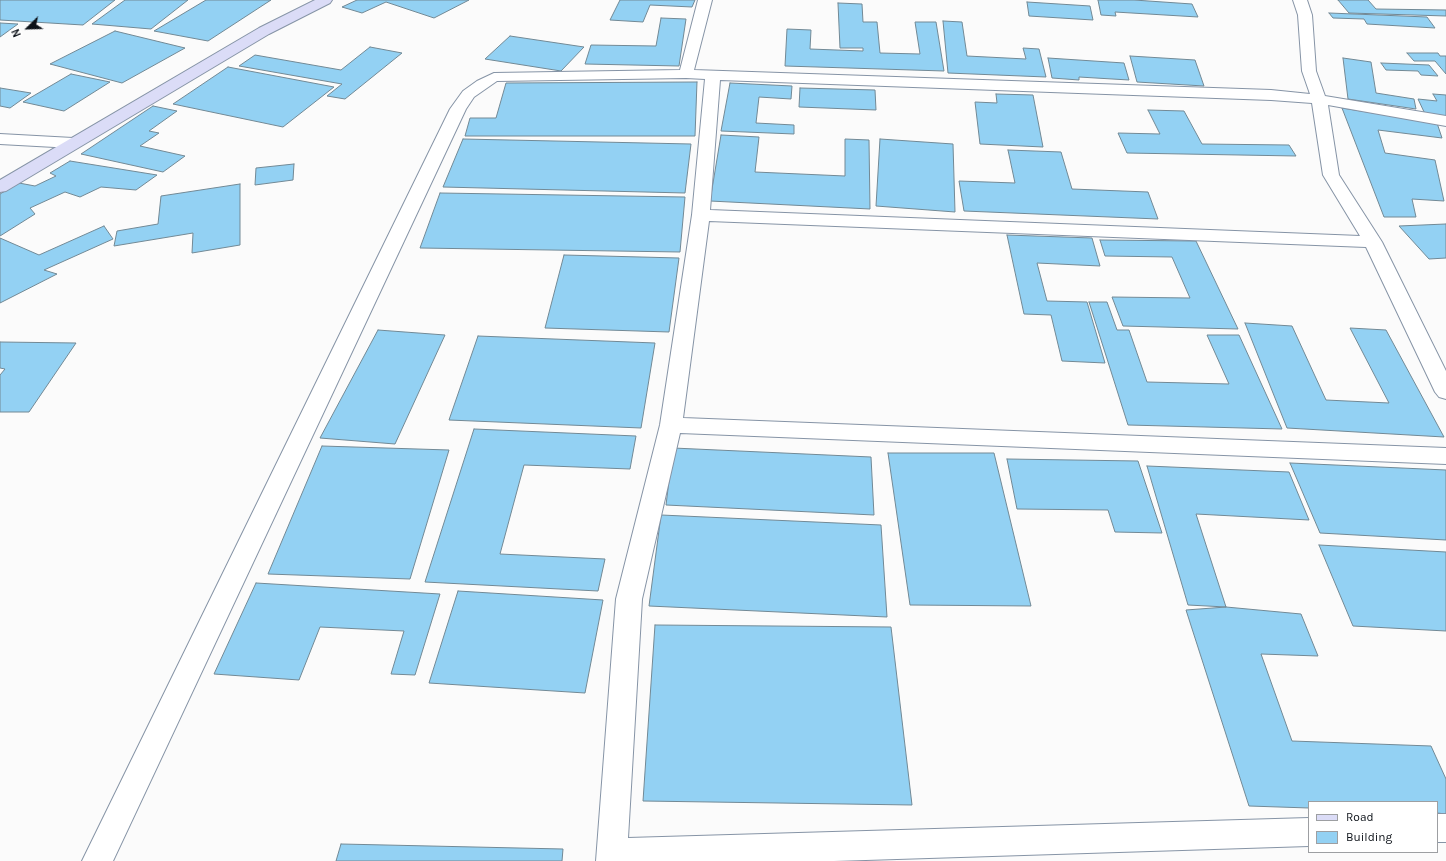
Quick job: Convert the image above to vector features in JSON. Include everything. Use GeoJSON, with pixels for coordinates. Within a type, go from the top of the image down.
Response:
{"type":"FeatureCollection","features":[{"type":"Feature","properties":{"kind":"main road"},"geometry":{"type":"LineString","coordinates":[[0,187],[264,31],[325,0]]}},
{"type":"Feature","properties":{"kind":"street"},"geometry":{"type":"LineString","coordinates":[[686,74],[705,0]]}},
{"type":"Feature","properties":{"kind":"street"},"geometry":{"type":"LineString","coordinates":[[1300,0],[1305,15],[1309,71],[1319,99],[1331,175],[1373,242],[1446,392]]}},
{"type":"Feature","properties":{"kind":"street"},"geometry":{"type":"LineString","coordinates":[[97,861],[455,116],[468,94],[494,77],[686,74],[1271,95],[1319,99],[1446,121]]}},
{"type":"Feature","properties":{"kind":"street"},"geometry":{"type":"LineString","coordinates":[[712,76],[701,215],[671,425],[629,598],[612,857],[1308,832]]}},
{"type":"Feature","properties":{"kind":"street"},"geometry":{"type":"LineString","coordinates":[[0,139],[73,143]]}},
{"type":"Feature","properties":{"kind":"street"},"geometry":{"type":"LineString","coordinates":[[701,215],[1373,242]]}},
{"type":"Feature","properties":{"kind":"street"},"geometry":{"type":"LineString","coordinates":[[671,425],[1446,456]]}},
{"type":"Feature","properties":{"kind":"building"},"geometry":{"type":"Polygon","coordinates":[[[0,0],[115,0],[83,25],[0,20],[0,0]]]}},
{"type":"Feature","properties":{"kind":"building"},"geometry":{"type":"Polygon","coordinates":[[[125,0],[188,0],[151,29],[92,24],[125,0]]]}},
{"type":"Feature","properties":{"kind":"building"},"geometry":{"type":"Polygon","coordinates":[[[206,0],[271,0],[208,41],[154,31],[206,0]]]}},
{"type":"Feature","properties":{"kind":"building"},"geometry":{"type":"Polygon","coordinates":[[[357,0],[469,0],[434,18],[386,2],[362,13],[342,7],[357,0]]]}},
{"type":"Feature","properties":{"kind":"building"},"geometry":{"type":"Polygon","coordinates":[[[620,0],[695,0],[692,7],[650,5],[643,22],[610,20],[620,0]]]}},
{"type":"Feature","properties":{"kind":"building"},"geometry":{"type":"Polygon","coordinates":[[[1098,0],[1134,0],[1192,4],[1198,17],[1115,12],[1116,16],[1101,15],[1098,0]]]}},
{"type":"Feature","properties":{"kind":"building"},"geometry":{"type":"Polygon","coordinates":[[[1338,0],[1368,0],[1376,9],[1446,10],[1446,16],[1349,13],[1338,0]]]}},
{"type":"Feature","properties":{"kind":"building"},"geometry":{"type":"Polygon","coordinates":[[[1027,2],[1090,6],[1093,20],[1029,16],[1027,2]]]}},
{"type":"Feature","properties":{"kind":"building"},"geometry":{"type":"Polygon","coordinates":[[[838,3],[862,4],[863,22],[877,22],[880,53],[920,54],[915,22],[936,22],[944,71],[785,66],[787,29],[811,30],[810,49],[863,51],[863,48],[840,48],[838,3]]]}},
{"type":"Feature","properties":{"kind":"building"},"geometry":{"type":"Polygon","coordinates":[[[1329,13],[1427,17],[1435,28],[1367,24],[1364,19],[1333,18],[1329,13]]]}},
{"type":"Feature","properties":{"kind":"building"},"geometry":{"type":"Polygon","coordinates":[[[661,18],[686,19],[679,66],[585,64],[591,45],[656,46],[661,18]]]}},
{"type":"Feature","properties":{"kind":"building"},"geometry":{"type":"Polygon","coordinates":[[[943,21],[962,22],[967,56],[1026,59],[1023,48],[1039,49],[1046,77],[948,73],[943,21]]]}},
{"type":"Feature","properties":{"kind":"building"},"geometry":{"type":"Polygon","coordinates":[[[0,23],[18,24],[0,37],[0,23]]]}},
{"type":"Feature","properties":{"kind":"building"},"geometry":{"type":"Polygon","coordinates":[[[115,31],[185,48],[122,83],[50,64],[115,31]]]}},
{"type":"Feature","properties":{"kind":"building"},"geometry":{"type":"Polygon","coordinates":[[[510,36],[584,47],[561,71],[485,59],[510,36]]]}},
{"type":"Feature","properties":{"kind":"building"},"geometry":{"type":"Polygon","coordinates":[[[370,47],[402,53],[345,99],[327,96],[342,84],[239,66],[255,55],[341,70],[370,47]]]}},
{"type":"Feature","properties":{"kind":"building"},"geometry":{"type":"Polygon","coordinates":[[[1407,53],[1438,53],[1440,56],[1446,56],[1446,74],[1435,61],[1414,61],[1407,53]]]}},
{"type":"Feature","properties":{"kind":"building"},"geometry":{"type":"Polygon","coordinates":[[[1130,56],[1195,60],[1204,86],[1137,82],[1130,56]]]}},
{"type":"Feature","properties":{"kind":"building"},"geometry":{"type":"Polygon","coordinates":[[[1048,58],[1124,63],[1129,80],[1079,77],[1079,80],[1052,78],[1048,58]]]}},
{"type":"Feature","properties":{"kind":"building"},"geometry":{"type":"Polygon","coordinates":[[[1343,58],[1371,62],[1376,93],[1414,99],[1416,109],[1348,99],[1343,58]]]}},
{"type":"Feature","properties":{"kind":"building"},"geometry":{"type":"Polygon","coordinates":[[[1381,63],[1429,65],[1438,76],[1421,75],[1418,71],[1386,70],[1381,63]]]}},
{"type":"Feature","properties":{"kind":"building"},"geometry":{"type":"Polygon","coordinates":[[[228,67],[334,87],[283,127],[173,104],[228,67]]]}},
{"type":"Feature","properties":{"kind":"building"},"geometry":{"type":"Polygon","coordinates":[[[71,74],[110,82],[64,111],[23,102],[71,74]]]}},
{"type":"Feature","properties":{"kind":"building"},"geometry":{"type":"Polygon","coordinates":[[[697,82],[695,136],[465,136],[470,118],[496,118],[506,83],[697,82]]]}},
{"type":"Feature","properties":{"kind":"building"},"geometry":{"type":"Polygon","coordinates":[[[730,83],[792,86],[791,99],[759,97],[756,123],[794,125],[794,134],[721,131],[730,83]]]}},
{"type":"Feature","properties":{"kind":"building"},"geometry":{"type":"Polygon","coordinates":[[[0,88],[31,93],[10,108],[0,106],[0,88]]]}},
{"type":"Feature","properties":{"kind":"building"},"geometry":{"type":"Polygon","coordinates":[[[800,88],[875,90],[876,110],[799,107],[800,88]]]}},
{"type":"Feature","properties":{"kind":"building"},"geometry":{"type":"Polygon","coordinates":[[[996,94],[1033,95],[1043,147],[980,144],[975,102],[997,103],[996,94]]]}},
{"type":"Feature","properties":{"kind":"building"},"geometry":{"type":"Polygon","coordinates":[[[1433,94],[1446,95],[1446,116],[1425,114],[1418,99],[1437,101],[1433,94]]]}},
{"type":"Feature","properties":{"kind":"building"},"geometry":{"type":"Polygon","coordinates":[[[153,106],[177,111],[149,131],[159,133],[140,146],[185,156],[163,172],[81,154],[153,106]]]}},
{"type":"Feature","properties":{"kind":"building"},"geometry":{"type":"Polygon","coordinates":[[[1342,108],[1437,123],[1442,138],[1378,130],[1385,153],[1435,160],[1444,201],[1412,199],[1416,217],[1384,217],[1342,108]]]}},
{"type":"Feature","properties":{"kind":"building"},"geometry":{"type":"Polygon","coordinates":[[[1148,110],[1184,111],[1202,144],[1289,145],[1296,156],[1127,153],[1118,133],[1160,134],[1148,110]]]}},
{"type":"Feature","properties":{"kind":"building"},"geometry":{"type":"Polygon","coordinates":[[[721,135],[759,137],[755,172],[845,176],[845,139],[869,140],[870,209],[710,201],[721,135]]]}},
{"type":"Feature","properties":{"kind":"building"},"geometry":{"type":"Polygon","coordinates":[[[463,139],[691,144],[685,193],[443,187],[463,139]]]}},
{"type":"Feature","properties":{"kind":"building"},"geometry":{"type":"Polygon","coordinates":[[[880,139],[953,144],[955,212],[876,206],[880,139]]]}},
{"type":"Feature","properties":{"kind":"building"},"geometry":{"type":"Polygon","coordinates":[[[1008,150],[1061,152],[1072,189],[1148,192],[1158,219],[964,211],[959,181],[1015,183],[1008,150]]]}},
{"type":"Feature","properties":{"kind":"building"},"geometry":{"type":"Polygon","coordinates":[[[70,161],[157,175],[136,190],[101,187],[80,197],[65,192],[30,208],[35,214],[0,236],[0,194],[19,183],[35,186],[56,176],[50,173],[70,161]]]}},
{"type":"Feature","properties":{"kind":"building"},"geometry":{"type":"Polygon","coordinates":[[[294,164],[293,180],[255,185],[256,168],[294,164]]]}},
{"type":"Feature","properties":{"kind":"building"},"geometry":{"type":"Polygon","coordinates":[[[240,184],[240,245],[192,253],[193,233],[114,246],[117,231],[158,224],[161,196],[240,184]]]}},
{"type":"Feature","properties":{"kind":"building"},"geometry":{"type":"Polygon","coordinates":[[[440,193],[685,197],[680,252],[420,248],[440,193]]]}},
{"type":"Feature","properties":{"kind":"building"},"geometry":{"type":"Polygon","coordinates":[[[1446,224],[1446,258],[1429,259],[1399,226],[1446,224]]]}},
{"type":"Feature","properties":{"kind":"building"},"geometry":{"type":"Polygon","coordinates":[[[104,226],[113,239],[44,270],[57,274],[0,303],[0,238],[39,255],[104,226]]]}},
{"type":"Feature","properties":{"kind":"building"},"geometry":{"type":"Polygon","coordinates":[[[1007,235],[1092,238],[1100,266],[1037,263],[1047,301],[1087,302],[1105,363],[1062,361],[1051,315],[1024,314],[1007,235]]]}},
{"type":"Feature","properties":{"kind":"building"},"geometry":{"type":"Polygon","coordinates":[[[1100,240],[1196,241],[1238,329],[1123,326],[1112,297],[1190,298],[1172,257],[1105,256],[1100,240]]]}},
{"type":"Feature","properties":{"kind":"building"},"geometry":{"type":"Polygon","coordinates":[[[564,255],[679,258],[669,332],[545,328],[564,255]]]}},
{"type":"Feature","properties":{"kind":"building"},"geometry":{"type":"Polygon","coordinates":[[[1089,302],[1107,302],[1117,330],[1129,330],[1147,382],[1229,384],[1207,335],[1239,335],[1282,429],[1128,425],[1089,302]]]}},
{"type":"Feature","properties":{"kind":"building"},"geometry":{"type":"Polygon","coordinates":[[[1245,323],[1292,326],[1326,400],[1389,403],[1350,328],[1386,330],[1444,437],[1287,428],[1245,323]]]}},
{"type":"Feature","properties":{"kind":"building"},"geometry":{"type":"Polygon","coordinates":[[[378,330],[445,335],[395,444],[320,438],[378,330]]]}},
{"type":"Feature","properties":{"kind":"building"},"geometry":{"type":"Polygon","coordinates":[[[478,336],[655,343],[641,428],[449,420],[478,336]]]}},
{"type":"Feature","properties":{"kind":"building"},"geometry":{"type":"Polygon","coordinates":[[[0,342],[76,343],[29,412],[0,412],[0,375],[5,369],[0,368],[0,342]]]}},
{"type":"Feature","properties":{"kind":"building"},"geometry":{"type":"Polygon","coordinates":[[[474,429],[636,436],[630,469],[524,465],[500,554],[605,559],[598,591],[425,582],[474,429]]]}},
{"type":"Feature","properties":{"kind":"building"},"geometry":{"type":"Polygon","coordinates":[[[322,446],[449,450],[410,579],[268,574],[322,446]]]}},
{"type":"Feature","properties":{"kind":"building"},"geometry":{"type":"Polygon","coordinates":[[[673,448],[871,457],[874,515],[666,505],[673,448]]]}},
{"type":"Feature","properties":{"kind":"building"},"geometry":{"type":"Polygon","coordinates":[[[888,453],[994,453],[1031,606],[910,605],[888,453]]]}},
{"type":"Feature","properties":{"kind":"building"},"geometry":{"type":"Polygon","coordinates":[[[1007,459],[1138,461],[1162,533],[1115,532],[1108,510],[1017,509],[1007,459]]]}},
{"type":"Feature","properties":{"kind":"building"},"geometry":{"type":"Polygon","coordinates":[[[1290,463],[1446,470],[1446,540],[1320,533],[1290,463]]]}},
{"type":"Feature","properties":{"kind":"building"},"geometry":{"type":"Polygon","coordinates":[[[1147,466],[1289,472],[1309,520],[1196,514],[1226,607],[1188,605],[1147,466]]]}},
{"type":"Feature","properties":{"kind":"building"},"geometry":{"type":"Polygon","coordinates":[[[661,515],[881,525],[887,617],[649,606],[661,515]]]}},
{"type":"Feature","properties":{"kind":"building"},"geometry":{"type":"Polygon","coordinates":[[[1319,545],[1446,552],[1446,631],[1353,626],[1319,545]]]}},
{"type":"Feature","properties":{"kind":"building"},"geometry":{"type":"Polygon","coordinates":[[[256,583],[440,594],[415,675],[391,674],[404,631],[320,627],[299,680],[214,674],[256,583]]]}},
{"type":"Feature","properties":{"kind":"building"},"geometry":{"type":"Polygon","coordinates":[[[458,591],[603,600],[585,693],[429,683],[458,591]]]}},
{"type":"Feature","properties":{"kind":"building"},"geometry":{"type":"Polygon","coordinates":[[[1226,607],[1301,614],[1318,656],[1261,654],[1292,741],[1431,746],[1446,779],[1446,814],[1438,813],[1438,801],[1308,801],[1308,808],[1249,806],[1186,610],[1226,607]]]}},
{"type":"Feature","properties":{"kind":"building"},"geometry":{"type":"Polygon","coordinates":[[[655,625],[891,627],[912,805],[643,801],[655,625]]]}},
{"type":"Feature","properties":{"kind":"building"},"geometry":{"type":"Polygon","coordinates":[[[341,844],[563,849],[562,861],[336,861],[341,844]]]}}]}
